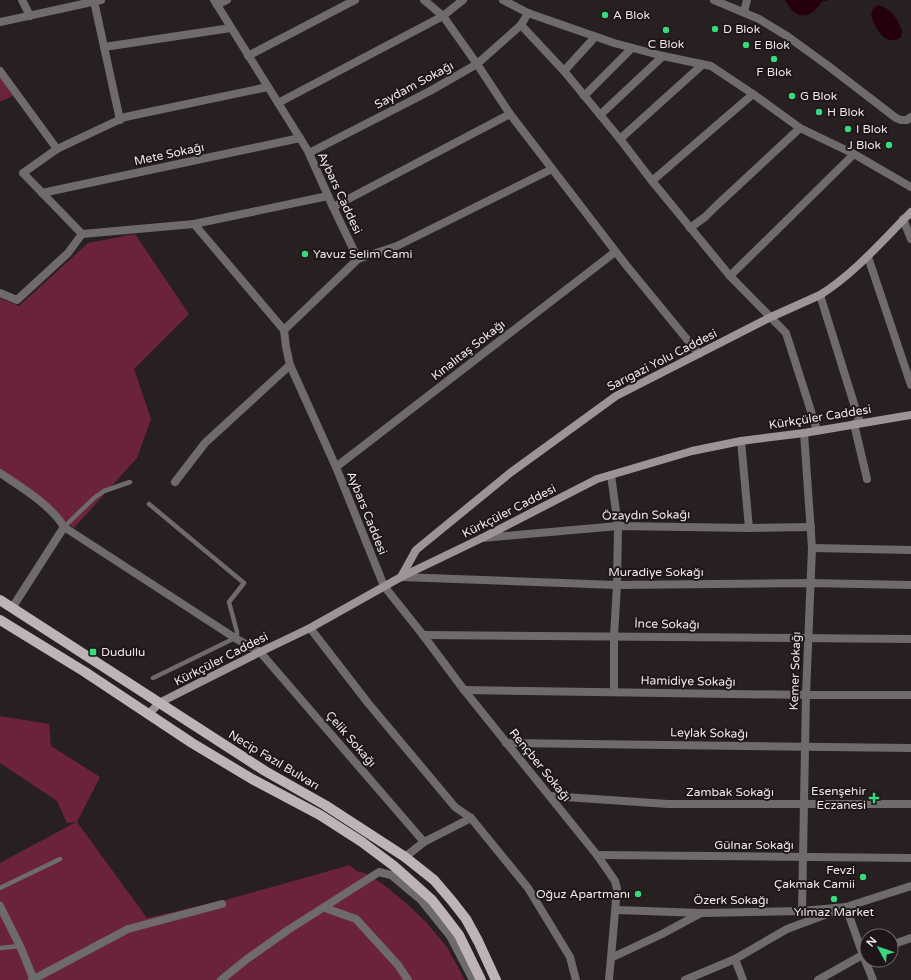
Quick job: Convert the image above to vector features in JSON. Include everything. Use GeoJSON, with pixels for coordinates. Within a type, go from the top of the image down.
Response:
{"type":"FeatureCollection","features":[{"type":"Feature","properties":{"kind":"main road","name":"Sarıgazi Yolu Caddesi"},"geometry":{"type":"LineString","coordinates":[[401,577],[416,550],[510,473],[616,396],[771,317],[820,295],[845,277],[868,257],[911,212]]}},
{"type":"Feature","properties":{"kind":"main road","name":"Kürkçüler Caddesi"},"geometry":{"type":"LineString","coordinates":[[149,714],[159,703],[310,628],[401,577],[482,538],[597,479],[692,451],[741,441],[911,415]]}},
{"type":"Feature","properties":{"kind":"main road","name":"Necip Fazıl Bulvarı"},"geometry":{"type":"LineString","coordinates":[[0,600],[265,771],[325,805],[405,857],[434,880],[466,919],[496,980]]}},
{"type":"Feature","properties":{"kind":"main road","name":"Necip Fazıl Bulvarı"},"geometry":{"type":"LineString","coordinates":[[0,620],[85,672],[252,779],[320,816],[362,842],[394,866],[432,900],[459,935],[482,980]]}},
{"type":"Feature","properties":{"kind":"street"},"geometry":{"type":"LineString","coordinates":[[22,0],[30,16]]}},
{"type":"Feature","properties":{"kind":"street"},"geometry":{"type":"LineString","coordinates":[[215,3],[227,0]]}},
{"type":"Feature","properties":{"kind":"street"},"geometry":{"type":"LineString","coordinates":[[248,56],[355,0]]}},
{"type":"Feature","properties":{"kind":"street"},"geometry":{"type":"LineString","coordinates":[[424,0],[443,16],[510,114],[615,252],[699,354]]}},
{"type":"Feature","properties":{"kind":"street"},"geometry":{"type":"LineString","coordinates":[[278,103],[443,16],[463,0]]}},
{"type":"Feature","properties":{"kind":"street"},"geometry":{"type":"LineString","coordinates":[[503,0],[528,13],[614,44],[711,66],[800,128],[854,154],[911,187]]}},
{"type":"Feature","properties":{"kind":"street"},"geometry":{"type":"LineString","coordinates":[[714,0],[759,19],[793,40],[896,118],[907,120],[911,117]]}},
{"type":"Feature","properties":{"kind":"street"},"geometry":{"type":"LineString","coordinates":[[744,12],[747,0]]}},
{"type":"Feature","properties":{"kind":"street"},"geometry":{"type":"LineString","coordinates":[[0,22],[98,1],[104,47],[120,120]]}},
{"type":"Feature","properties":{"kind":"street","name":"Aybars Caddesi"},"geometry":{"type":"LineString","coordinates":[[215,3],[309,153],[358,259]]}},
{"type":"Feature","properties":{"kind":"street","name":"Saydam Sokağı"},"geometry":{"type":"LineString","coordinates":[[309,153],[430,91],[477,64],[521,25],[528,13]]}},
{"type":"Feature","properties":{"kind":"street"},"geometry":{"type":"LineString","coordinates":[[521,25],[564,71],[730,276],[786,333],[817,430]]}},
{"type":"Feature","properties":{"kind":"street"},"geometry":{"type":"LineString","coordinates":[[104,47],[231,28]]}},
{"type":"Feature","properties":{"kind":"street"},"geometry":{"type":"LineString","coordinates":[[564,71],[595,37]]}},
{"type":"Feature","properties":{"kind":"street"},"geometry":{"type":"LineString","coordinates":[[584,96],[632,48]]}},
{"type":"Feature","properties":{"kind":"street"},"geometry":{"type":"LineString","coordinates":[[600,115],[663,56]]}},
{"type":"Feature","properties":{"kind":"street"},"geometry":{"type":"LineString","coordinates":[[620,139],[702,65]]}},
{"type":"Feature","properties":{"kind":"street"},"geometry":{"type":"LineString","coordinates":[[0,71],[57,149]]}},
{"type":"Feature","properties":{"kind":"street"},"geometry":{"type":"LineString","coordinates":[[82,234],[23,173],[57,149],[125,117],[268,87]]}},
{"type":"Feature","properties":{"kind":"street"},"geometry":{"type":"LineString","coordinates":[[652,181],[753,94]]}},
{"type":"Feature","properties":{"kind":"street"},"geometry":{"type":"LineString","coordinates":[[333,207],[510,114]]}},
{"type":"Feature","properties":{"kind":"street"},"geometry":{"type":"LineString","coordinates":[[690,228],[705,217],[800,128]]}},
{"type":"Feature","properties":{"kind":"street","name":"Mete Sokağı"},"geometry":{"type":"LineString","coordinates":[[42,193],[300,138]]}},
{"type":"Feature","properties":{"kind":"street"},"geometry":{"type":"LineString","coordinates":[[730,276],[854,154]]}},
{"type":"Feature","properties":{"kind":"street"},"geometry":{"type":"LineString","coordinates":[[194,224],[284,330],[358,259],[397,246],[552,169]]}},
{"type":"Feature","properties":{"kind":"street"},"geometry":{"type":"LineString","coordinates":[[0,293],[17,300],[68,253],[82,234],[194,224],[328,196]]}},
{"type":"Feature","properties":{"kind":"street"},"geometry":{"type":"LineString","coordinates":[[903,220],[911,239]]}},
{"type":"Feature","properties":{"kind":"street","name":"Kınalıtaş Sokağı"},"geometry":{"type":"LineString","coordinates":[[336,467],[615,252]]}},
{"type":"Feature","properties":{"kind":"street"},"geometry":{"type":"LineString","coordinates":[[868,257],[911,385]]}},
{"type":"Feature","properties":{"kind":"street"},"geometry":{"type":"LineString","coordinates":[[820,295],[857,424],[867,479]]}},
{"type":"Feature","properties":{"kind":"street","name":"Aybars Caddesi"},"geometry":{"type":"LineString","coordinates":[[284,330],[290,365],[336,467],[384,586]]}},
{"type":"Feature","properties":{"kind":"street"},"geometry":{"type":"LineString","coordinates":[[175,482],[205,443],[290,365]]}},
{"type":"Feature","properties":{"kind":"street","name":"Kemer Sokağı"},"geometry":{"type":"LineString","coordinates":[[802,911],[804,747],[812,548],[804,432]]}},
{"type":"Feature","properties":{"kind":"street"},"geometry":{"type":"LineString","coordinates":[[741,441],[749,528]]}},
{"type":"Feature","properties":{"kind":"street","name":"Çelik Sokağı"},"geometry":{"type":"LineString","coordinates":[[0,473],[48,508],[64,527],[235,638],[260,652],[424,842]]}},
{"type":"Feature","properties":{"kind":"street"},"geometry":{"type":"LineString","coordinates":[[611,475],[618,526],[614,636],[614,692]]}},
{"type":"Feature","properties":{"kind":"street","name":"Özaydın Sokağı"},"geometry":{"type":"LineString","coordinates":[[482,538],[618,526],[749,528],[811,527]]}},
{"type":"Feature","properties":{"kind":"street"},"geometry":{"type":"LineString","coordinates":[[12,608],[64,527]]}},
{"type":"Feature","properties":{"kind":"street"},"geometry":{"type":"LineString","coordinates":[[812,548],[911,550]]}},
{"type":"Feature","properties":{"kind":"street","name":"Muradiye Sokağı"},"geometry":{"type":"LineString","coordinates":[[401,577],[617,584],[810,583],[911,585]]}},
{"type":"Feature","properties":{"kind":"street","name":"Rençber Sokağı"},"geometry":{"type":"LineString","coordinates":[[384,586],[464,690],[597,855],[614,880],[617,889],[616,910],[609,980]]}},
{"type":"Feature","properties":{"kind":"street"},"geometry":{"type":"LineString","coordinates":[[310,628],[368,703],[455,807],[471,818],[528,888],[570,957],[576,980]]}},
{"type":"Feature","properties":{"kind":"street","name":"İnce Sokağı"},"geometry":{"type":"LineString","coordinates":[[423,635],[911,640]]}},
{"type":"Feature","properties":{"kind":"street","name":"Hamidiye Sokağı"},"geometry":{"type":"LineString","coordinates":[[464,690],[911,695]]}},
{"type":"Feature","properties":{"kind":"street","name":"Leylak Sokağı"},"geometry":{"type":"LineString","coordinates":[[506,743],[911,748]]}},
{"type":"Feature","properties":{"kind":"street","name":"Zambak Sokağı"},"geometry":{"type":"LineString","coordinates":[[550,796],[668,804],[911,804]]}},
{"type":"Feature","properties":{"kind":"street"},"geometry":{"type":"LineString","coordinates":[[405,857],[424,842],[471,818]]}},
{"type":"Feature","properties":{"kind":"street","name":"Gülnar Sokağı"},"geometry":{"type":"LineString","coordinates":[[597,855],[911,858]]}},
{"type":"Feature","properties":{"kind":"street"},"geometry":{"type":"LineString","coordinates":[[221,980],[247,959],[288,930],[380,872],[391,874],[421,900],[450,936],[473,980]]}},
{"type":"Feature","properties":{"kind":"street"},"geometry":{"type":"LineString","coordinates":[[685,980],[736,959],[787,929],[846,907],[911,886]]}},
{"type":"Feature","properties":{"kind":"street"},"geometry":{"type":"LineString","coordinates":[[0,906],[20,946],[33,980],[128,929],[222,904]]}},
{"type":"Feature","properties":{"kind":"street"},"geometry":{"type":"LineString","coordinates":[[846,907],[859,939]]}},
{"type":"Feature","properties":{"kind":"street","name":"Özerk Sokağı"},"geometry":{"type":"LineString","coordinates":[[616,910],[702,913],[802,911],[846,907]]}},
{"type":"Feature","properties":{"kind":"street"},"geometry":{"type":"LineString","coordinates":[[325,908],[356,919],[398,965],[408,980]]}},
{"type":"Feature","properties":{"kind":"street"},"geometry":{"type":"LineString","coordinates":[[611,958],[702,913]]}},
{"type":"Feature","properties":{"kind":"street"},"geometry":{"type":"LineString","coordinates":[[899,942],[911,938]]}},
{"type":"Feature","properties":{"kind":"street"},"geometry":{"type":"LineString","coordinates":[[818,980],[859,957]]}},
{"type":"Feature","properties":{"kind":"street"},"geometry":{"type":"LineString","coordinates":[[736,959],[743,980]]}},
{"type":"Feature","properties":{"kind":"street"},"geometry":{"type":"LineString","coordinates":[[869,968],[873,980]]}},
{"type":"Feature","properties":{"kind":"lane"},"geometry":{"type":"LineString","coordinates":[[64,527],[94,498],[104,491],[130,482]]}},
{"type":"Feature","properties":{"kind":"lane"},"geometry":{"type":"LineString","coordinates":[[149,504],[244,583],[229,602],[237,632],[235,638],[153,678]]}},
{"type":"Feature","properties":{"kind":"lane"},"geometry":{"type":"LineString","coordinates":[[0,888],[60,859]]}},
{"type":"Feature","properties":{"kind":"lane"},"geometry":{"type":"LineString","coordinates":[[0,948],[20,946]]}},
{"type":"Feature","properties":{"kind":"shaded area"},"geometry":{"type":"Polygon","coordinates":[[[785,0],[827,0],[822,1],[813,12],[803,16],[789,7],[785,0]]]}},
{"type":"Feature","properties":{"kind":"shaded area"},"geometry":{"type":"Polygon","coordinates":[[[878,5],[887,9],[894,15],[902,31],[901,37],[896,40],[890,40],[886,39],[879,32],[871,15],[873,9],[878,5]]]}},
{"type":"Feature","properties":{"kind":"shaded area"},"geometry":{"type":"Polygon","coordinates":[[[0,75],[15,95],[0,102],[0,75]]]}},
{"type":"Feature","properties":{"kind":"shaded area"},"geometry":{"type":"Polygon","coordinates":[[[135,234],[189,314],[134,369],[151,419],[137,458],[74,528],[0,469],[0,298],[19,306],[88,243],[135,234]]]}},
{"type":"Feature","properties":{"kind":"shaded area"},"geometry":{"type":"Polygon","coordinates":[[[0,716],[49,724],[51,746],[100,777],[77,822],[147,918],[229,899],[350,865],[356,871],[365,873],[383,884],[426,922],[447,947],[465,980],[0,980],[0,863],[76,822],[67,823],[57,801],[0,763],[0,716]]]}},
{"type":"Feature","properties":{"kind":"place","name":"A Blok"},"geometry":{"type":"Point","coordinates":[605,15]}},
{"type":"Feature","properties":{"kind":"place","name":"D Blok"},"geometry":{"type":"Point","coordinates":[715,29]}},
{"type":"Feature","properties":{"kind":"place","name":"C Blok"},"geometry":{"type":"Point","coordinates":[666,30]}},
{"type":"Feature","properties":{"kind":"place","name":"E Blok"},"geometry":{"type":"Point","coordinates":[746,45]}},
{"type":"Feature","properties":{"kind":"place","name":"F Blok"},"geometry":{"type":"Point","coordinates":[774,59]}},
{"type":"Feature","properties":{"kind":"place","name":"G Blok"},"geometry":{"type":"Point","coordinates":[792,96]}},
{"type":"Feature","properties":{"kind":"place","name":"H Blok"},"geometry":{"type":"Point","coordinates":[819,112]}},
{"type":"Feature","properties":{"kind":"place","name":"I Blok"},"geometry":{"type":"Point","coordinates":[848,129]}},
{"type":"Feature","properties":{"kind":"place","name":"J Blok"},"geometry":{"type":"Point","coordinates":[889,145]}},
{"type":"Feature","properties":{"kind":"place","name":"Yavuz Selim Cami"},"geometry":{"type":"Point","coordinates":[305,254]}},
{"type":"Feature","properties":{"kind":"place","name":"Dudullu"},"geometry":{"type":"Point","coordinates":[93,652]}},
{"type":"Feature","properties":{"kind":"place","name":"Esenşehir Eczanesi"},"geometry":{"type":"Point","coordinates":[874,798]}},
{"type":"Feature","properties":{"kind":"place","name":"Fevzi Çakmak Camii"},"geometry":{"type":"Point","coordinates":[863,877]}},
{"type":"Feature","properties":{"kind":"place","name":"Oğuz Apartmanı"},"geometry":{"type":"Point","coordinates":[638,894]}},
{"type":"Feature","properties":{"kind":"place","name":"Yılmaz Market"},"geometry":{"type":"Point","coordinates":[834,899]}}]}
